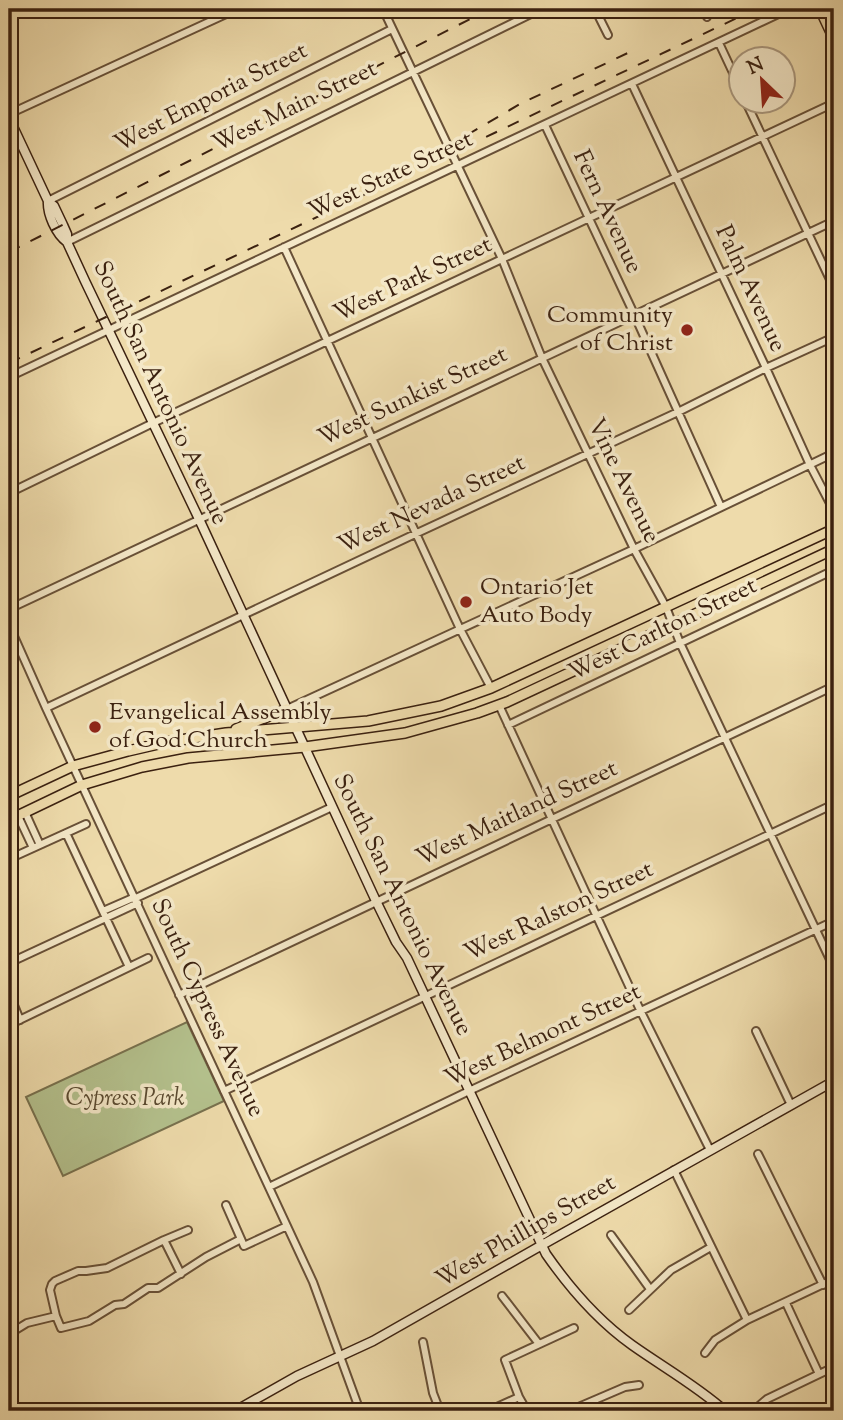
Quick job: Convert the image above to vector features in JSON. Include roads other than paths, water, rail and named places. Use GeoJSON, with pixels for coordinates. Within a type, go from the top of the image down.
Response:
{"type":"FeatureCollection","features":[{"type":"Feature","properties":{"kind":"main road"},"geometry":{"type":"LineString","coordinates":[[9,15],[22,9]]}},
{"type":"Feature","properties":{"kind":"main road"},"geometry":{"type":"LineString","coordinates":[[820,9],[834,39]]}},
{"type":"Feature","properties":{"kind":"main road"},"geometry":{"type":"LineString","coordinates":[[9,796],[73,766],[167,742],[226,733],[368,721],[441,706],[491,688],[834,528]]}},
{"type":"Feature","properties":{"kind":"main road"},"geometry":{"type":"LineString","coordinates":[[17,816],[82,785],[142,767],[188,758],[305,747],[405,733],[477,713],[673,626],[834,549]]}},
{"type":"Feature","properties":{"kind":"main road"},"geometry":{"type":"LineString","coordinates":[[226,733],[287,709]]}},
{"type":"Feature","properties":{"kind":"street"},"geometry":{"type":"LineString","coordinates":[[9,116],[237,9]]}},
{"type":"Feature","properties":{"kind":"street","name":"Vine Avenue"},"geometry":{"type":"LineString","coordinates":[[383,9],[502,260],[542,358],[634,549],[666,607],[680,643],[834,968]]}},
{"type":"Feature","properties":{"kind":"street","name":"West Main Street"},"geometry":{"type":"LineString","coordinates":[[67,242],[541,9]]}},
{"type":"Feature","properties":{"kind":"street"},"geometry":{"type":"LineString","coordinates":[[595,9],[608,35]]}},
{"type":"Feature","properties":{"kind":"street"},"geometry":{"type":"LineString","coordinates":[[703,9],[707,16]]}},
{"type":"Feature","properties":{"kind":"street","name":"West State Street"},"geometry":{"type":"LineString","coordinates":[[9,377],[789,9]]}},
{"type":"Feature","properties":{"kind":"street","name":"West Emporia Street"},"geometry":{"type":"LineString","coordinates":[[48,201],[392,29]]}},
{"type":"Feature","properties":{"kind":"street"},"geometry":{"type":"LineString","coordinates":[[719,43],[728,63]]}},
{"type":"Feature","properties":{"kind":"street","name":"Palm Avenue"},"geometry":{"type":"LineString","coordinates":[[632,84],[834,511]]}},
{"type":"Feature","properties":{"kind":"street","name":"West Park Street"},"geometry":{"type":"LineString","coordinates":[[9,493],[834,103]]}},
{"type":"Feature","properties":{"kind":"street","name":"South San Antonio Avenue"},"geometry":{"type":"LineString","coordinates":[[9,116],[48,201],[54,206],[67,234],[67,242],[376,901],[407,958],[542,1245],[567,1284],[605,1324],[725,1411]]}},
{"type":"Feature","properties":{"kind":"street"},"geometry":{"type":"LineString","coordinates":[[753,116],[834,288]]}},
{"type":"Feature","properties":{"kind":"street","name":"Fern Avenue"},"geometry":{"type":"LineString","coordinates":[[545,125],[721,507]]}},
{"type":"Feature","properties":{"kind":"street","name":"West Sunkist Street"},"geometry":{"type":"LineString","coordinates":[[9,609],[834,221]]}},
{"type":"Feature","properties":{"kind":"street"},"geometry":{"type":"LineString","coordinates":[[284,247],[415,534],[491,688]]}},
{"type":"Feature","properties":{"kind":"street","name":"West Nevada Street"},"geometry":{"type":"LineString","coordinates":[[46,708],[834,337]]}},
{"type":"Feature","properties":{"kind":"street"},"geometry":{"type":"LineString","coordinates":[[287,709],[634,549],[834,453]]}},
{"type":"Feature","properties":{"kind":"street","name":"West Carlton Street"},"geometry":{"type":"LineString","coordinates":[[508,726],[834,570]]}},
{"type":"Feature","properties":{"kind":"street","name":"South Cypress Avenue"},"geometry":{"type":"LineString","coordinates":[[9,625],[313,1282],[360,1411]]}},
{"type":"Feature","properties":{"kind":"street","name":"West Maitland Street"},"geometry":{"type":"LineString","coordinates":[[179,995],[834,686]]}},
{"type":"Feature","properties":{"kind":"street"},"geometry":{"type":"LineString","coordinates":[[499,705],[641,1012],[710,1150]]}},
{"type":"Feature","properties":{"kind":"street","name":"West Ralston Street"},"geometry":{"type":"LineString","coordinates":[[224,1091],[834,804]]}},
{"type":"Feature","properties":{"kind":"street"},"geometry":{"type":"LineString","coordinates":[[9,964],[136,899],[332,807]]}},
{"type":"Feature","properties":{"kind":"street"},"geometry":{"type":"LineString","coordinates":[[17,816],[37,846]]}},
{"type":"Feature","properties":{"kind":"street"},"geometry":{"type":"LineString","coordinates":[[9,859],[86,824]]}},
{"type":"Feature","properties":{"kind":"street"},"geometry":{"type":"LineString","coordinates":[[66,833],[129,967]]}},
{"type":"Feature","properties":{"kind":"street","name":"West Belmont Street"},"geometry":{"type":"LineString","coordinates":[[269,1186],[834,921]]}},
{"type":"Feature","properties":{"kind":"street"},"geometry":{"type":"LineString","coordinates":[[9,1025],[148,958]]}},
{"type":"Feature","properties":{"kind":"street"},"geometry":{"type":"LineString","coordinates":[[9,993],[20,1020]]}},
{"type":"Feature","properties":{"kind":"street"},"geometry":{"type":"LineString","coordinates":[[756,1031],[792,1105]]}},
{"type":"Feature","properties":{"kind":"street","name":"West Phillips Street"},"geometry":{"type":"LineString","coordinates":[[235,1411],[297,1377],[373,1342],[834,1082]]}},
{"type":"Feature","properties":{"kind":"street"},"geometry":{"type":"LineString","coordinates":[[830,1120],[834,1129]]}},
{"type":"Feature","properties":{"kind":"street"},"geometry":{"type":"LineString","coordinates":[[758,1154],[823,1285]]}},
{"type":"Feature","properties":{"kind":"street"},"geometry":{"type":"LineString","coordinates":[[674,1170],[747,1320]]}},
{"type":"Feature","properties":{"kind":"street"},"geometry":{"type":"LineString","coordinates":[[226,1205],[244,1245],[287,1226]]}},
{"type":"Feature","properties":{"kind":"street"},"geometry":{"type":"LineString","coordinates":[[188,1230],[107,1268],[75,1272],[53,1283],[50,1290],[61,1328],[89,1321],[115,1305],[124,1304],[146,1289],[158,1288],[214,1252],[241,1239]]}},
{"type":"Feature","properties":{"kind":"street"},"geometry":{"type":"LineString","coordinates":[[611,1235],[650,1289]]}},
{"type":"Feature","properties":{"kind":"street"},"geometry":{"type":"LineString","coordinates":[[164,1240],[181,1274]]}},
{"type":"Feature","properties":{"kind":"street"},"geometry":{"type":"LineString","coordinates":[[629,1310],[671,1270],[711,1247]]}},
{"type":"Feature","properties":{"kind":"street"},"geometry":{"type":"LineString","coordinates":[[705,1353],[715,1340],[747,1320],[834,1279]]}},
{"type":"Feature","properties":{"kind":"street"},"geometry":{"type":"LineString","coordinates":[[502,1296],[539,1344]]}},
{"type":"Feature","properties":{"kind":"street"},"geometry":{"type":"LineString","coordinates":[[786,1303],[819,1374]]}},
{"type":"Feature","properties":{"kind":"street"},"geometry":{"type":"LineString","coordinates":[[9,1334],[27,1323],[56,1316]]}},
{"type":"Feature","properties":{"kind":"street"},"geometry":{"type":"LineString","coordinates":[[527,1411],[505,1360],[574,1328]]}},
{"type":"Feature","properties":{"kind":"street"},"geometry":{"type":"LineString","coordinates":[[423,1342],[433,1393],[440,1411]]}},
{"type":"Feature","properties":{"kind":"street"},"geometry":{"type":"LineString","coordinates":[[752,1411],[768,1399],[834,1367]]}},
{"type":"Feature","properties":{"kind":"street"},"geometry":{"type":"LineString","coordinates":[[569,1411],[625,1387],[639,1385]]}},
{"type":"Feature","properties":{"kind":"street"},"geometry":{"type":"LineString","coordinates":[[488,1411],[519,1397]]}},
{"type":"Feature","properties":{"kind":"railway"},"geometry":{"type":"LineString","coordinates":[[9,252],[490,9]]}},
{"type":"Feature","properties":{"kind":"railway"},"geometry":{"type":"LineString","coordinates":[[9,363],[756,9]]}},
{"type":"Feature","properties":{"kind":"railway"},"geometry":{"type":"LineString","coordinates":[[467,135],[520,104],[632,51]]}},
{"type":"Feature","properties":{"kind":"place","name":"Community of Christ"},"geometry":{"type":"Point","coordinates":[687,330]}},
{"type":"Feature","properties":{"kind":"place","name":"Ontario Jet Auto Body"},"geometry":{"type":"Point","coordinates":[466,602]}},
{"type":"Feature","properties":{"kind":"place","name":"Evangelical Assembly of God Church"},"geometry":{"type":"Point","coordinates":[95,727]}},
{"type":"Feature","properties":{"kind":"park label","name":"Cypress Park"},"geometry":{"type":"Point","coordinates":[125,1099]}}]}
